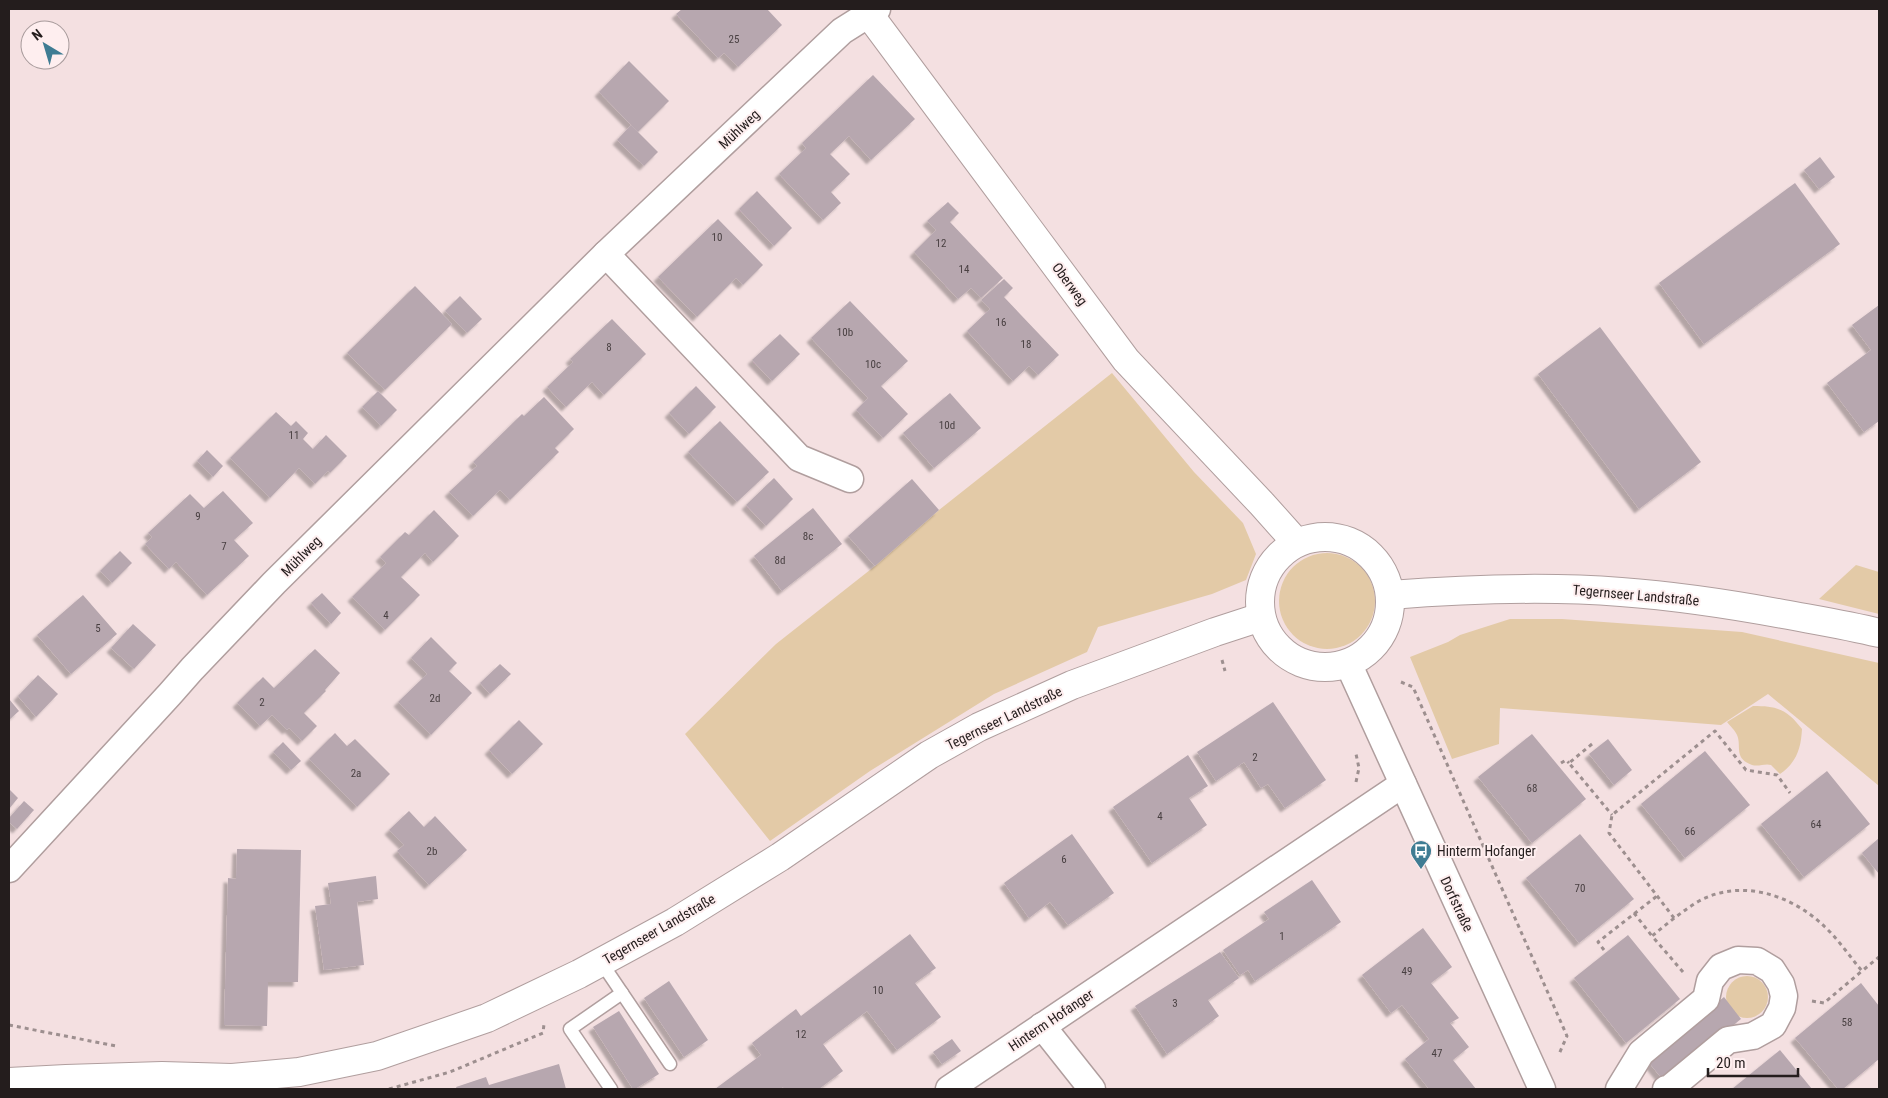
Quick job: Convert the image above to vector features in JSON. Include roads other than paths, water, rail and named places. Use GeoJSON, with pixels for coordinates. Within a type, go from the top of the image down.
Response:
{"type":"FeatureCollection","features":[{"type":"Feature","properties":{"kind":"main road","name":"Oberweg"},"geometry":{"type":"LineString","coordinates":[[870,11],[1126,360],[1296,542]]}},
{"type":"Feature","properties":{"kind":"main road"},"geometry":{"type":"LineString","coordinates":[[1319,536],[1339,537],[1358,545],[1374,558],[1386,576],[1390,595],[1389,617],[1380,636],[1366,653],[1348,663],[1330,667],[1311,666],[1294,660],[1279,649],[1268,635],[1261,617],[1259,599],[1262,581],[1271,564],[1283,551],[1296,542],[1319,536]]}},
{"type":"Feature","properties":{"kind":"main road","name":"Tegernseer Landstraße"},"geometry":{"type":"LineString","coordinates":[[1390,595],[1440,591],[1528,589],[1620,592],[1686,598],[1748,607],[1879,633]]}},
{"type":"Feature","properties":{"kind":"main road","name":"Tegernseer Landstraße"},"geometry":{"type":"LineString","coordinates":[[9,1082],[162,1076],[232,1078],[299,1072],[377,1056],[487,1018],[601,962],[675,922],[780,858],[929,755],[979,727],[1072,685],[1261,617]]}},
{"type":"Feature","properties":{"kind":"street","name":"Mühlweg"},"geometry":{"type":"LineString","coordinates":[[9,869],[192,669],[274,583],[606,254],[842,32],[870,11]]}},
{"type":"Feature","properties":{"kind":"street"},"geometry":{"type":"LineString","coordinates":[[606,254],[799,458],[850,479]]}},
{"type":"Feature","properties":{"kind":"street","name":"Dorfstraße"},"geometry":{"type":"LineString","coordinates":[[1348,663],[1540,1083]]}},
{"type":"Feature","properties":{"kind":"street","name":"Hinterm Hofanger"},"geometry":{"type":"LineString","coordinates":[[948,1089],[1403,784]]}},
{"type":"Feature","properties":{"kind":"street"},"geometry":{"type":"LineString","coordinates":[[1619,1089],[1641,1053],[1706,998],[1710,981],[1721,967],[1738,960],[1757,961],[1772,970],[1781,984],[1784,996],[1782,1008],[1773,1025],[1753,1036],[1728,1040],[1670,1088],[1666,1089]]}},
{"type":"Feature","properties":{"kind":"street"},"geometry":{"type":"LineString","coordinates":[[1042,1026],[1092,1089]]}},
{"type":"Feature","properties":{"kind":"lane"},"geometry":{"type":"LineString","coordinates":[[601,962],[670,1064]]}},
{"type":"Feature","properties":{"kind":"lane"},"geometry":{"type":"LineString","coordinates":[[611,1089],[570,1029],[622,993]]}},
{"type":"Feature","properties":{"kind":"place","name":"Hinterm Hofanger"},"geometry":{"type":"Point","coordinates":[1421,870]}}]}
